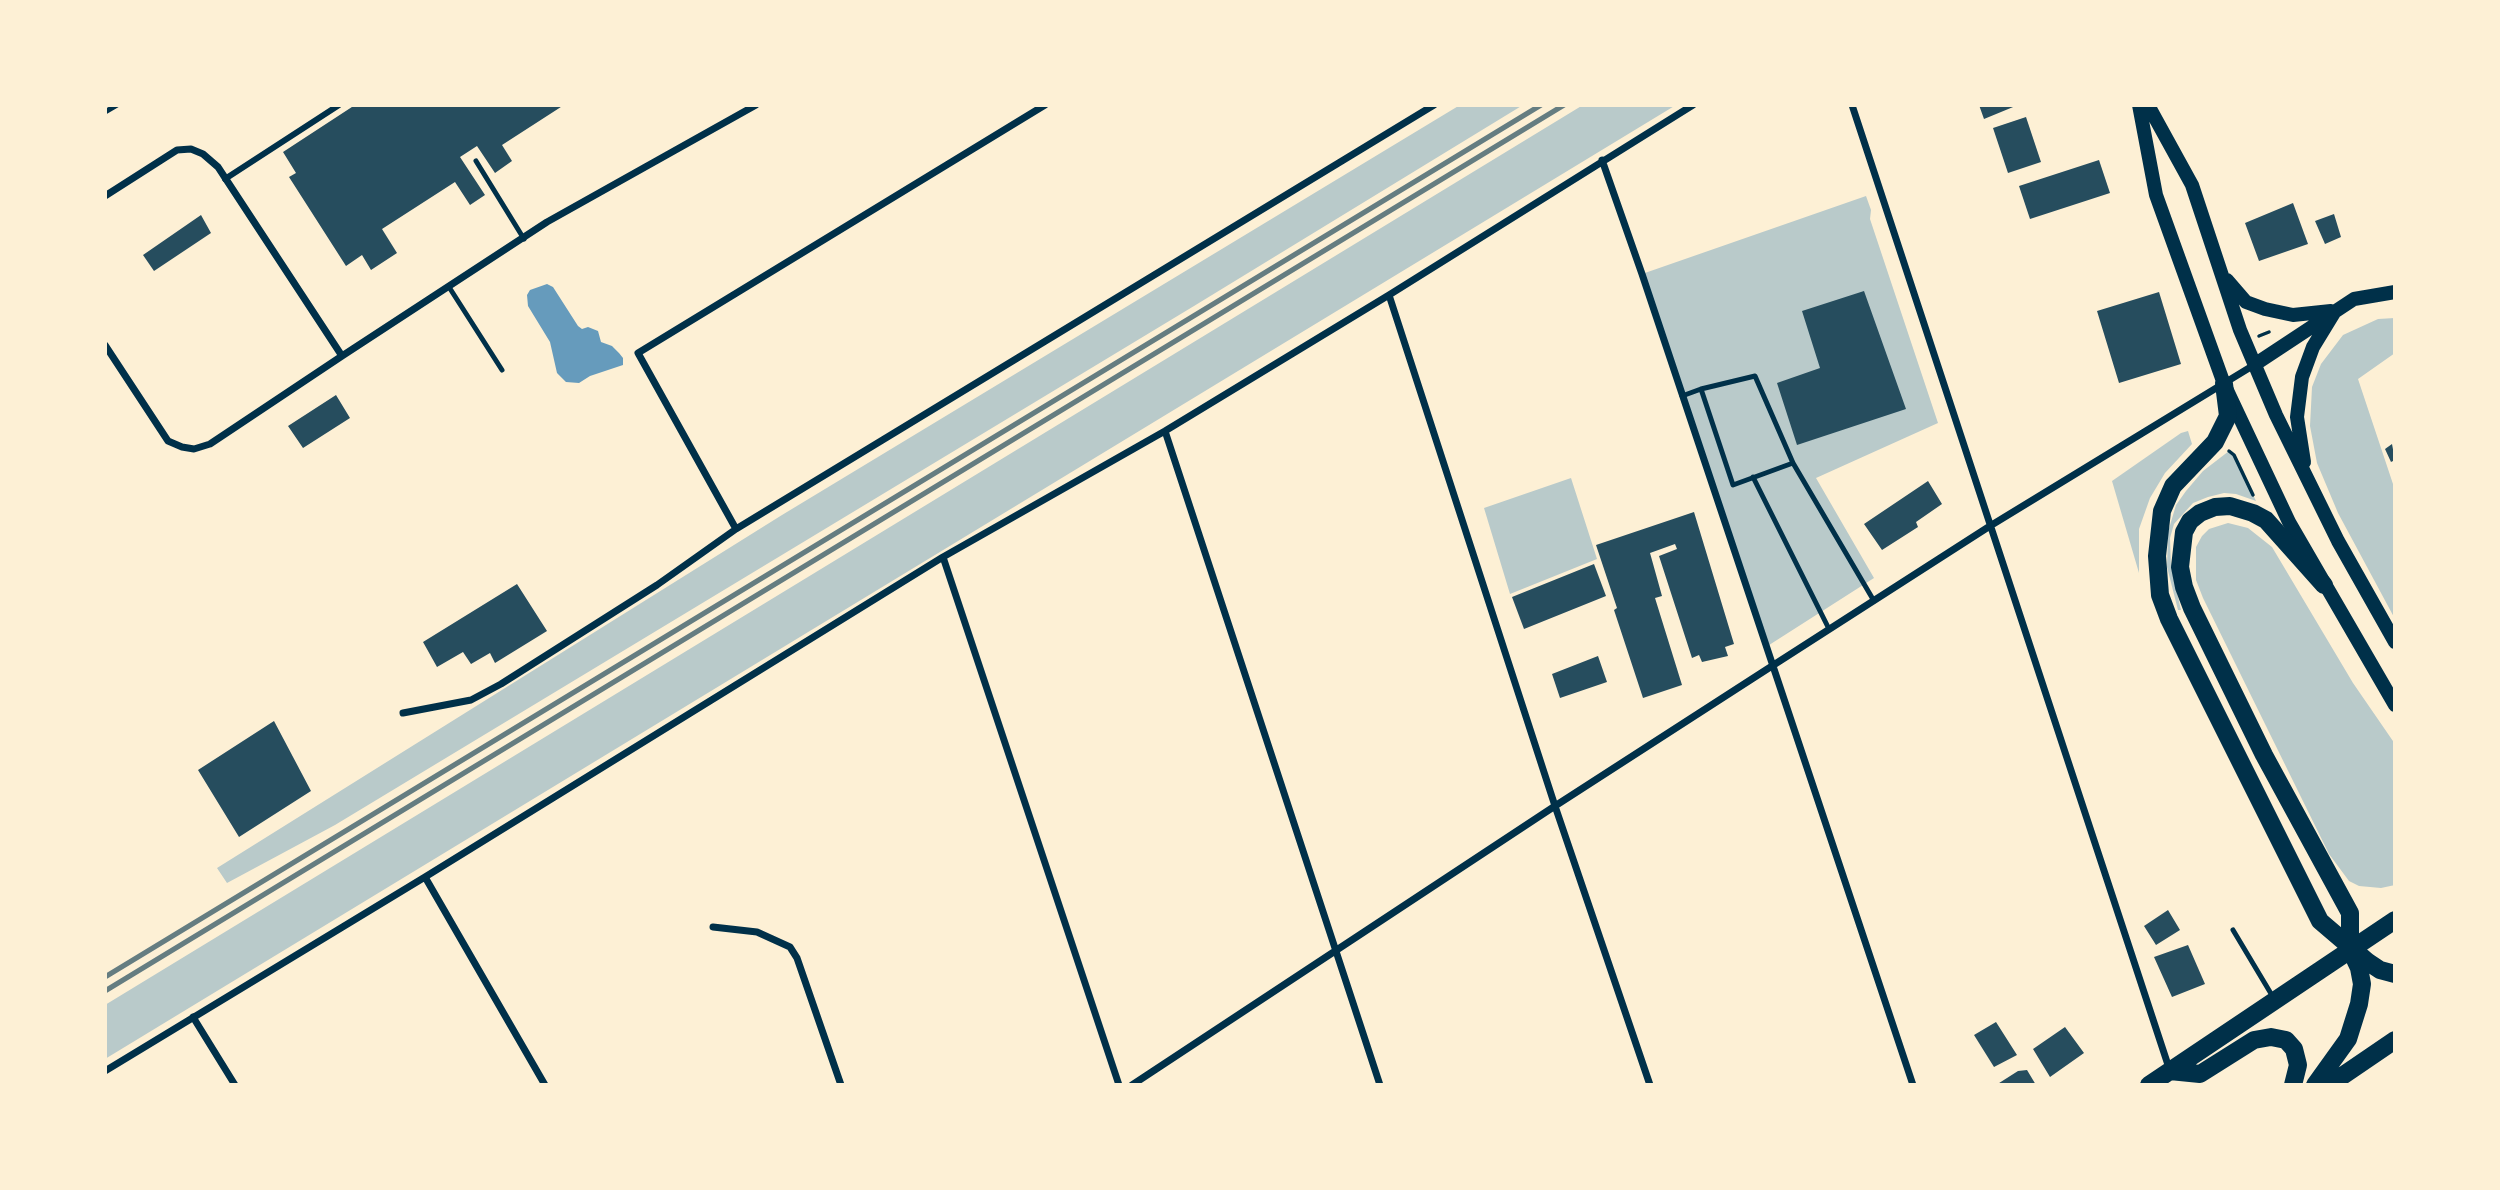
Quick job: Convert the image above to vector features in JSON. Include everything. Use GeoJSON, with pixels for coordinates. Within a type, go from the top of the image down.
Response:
{"type":"FeatureCollection","features":[{"type":"Feature","properties":{"kind":"main road"},"geometry":{"type":"LineString","coordinates":[[2139,105],[2156,195],[2224,384],[2289,522],[2395,705]]}},
{"type":"Feature","properties":{"kind":"main road"},"geometry":{"type":"LineString","coordinates":[[2148,105],[2192,185],[2254,365],[2338,541],[2395,642]]}},
{"type":"Feature","properties":{"kind":"main road"},"geometry":{"type":"LineString","coordinates":[[2223,277],[2246,302],[2265,309],[2293,315],[2335,311]]}},
{"type":"Feature","properties":{"kind":"main road"},"geometry":{"type":"LineString","coordinates":[[2254,365],[2354,299],[2395,292]]}},
{"type":"Feature","properties":{"kind":"main road"},"geometry":{"type":"LineString","coordinates":[[2307,480],[2297,417],[2302,377],[2313,347],[2335,311]]}},
{"type":"Feature","properties":{"kind":"main road"},"geometry":{"type":"LineString","coordinates":[[2224,384],[2228,416],[2215,442],[2173,486],[2162,511],[2157,556],[2160,596],[2320,921],[2350,949],[2380,970],[2395,974]]}},
{"type":"Feature","properties":{"kind":"main road"},"geometry":{"type":"LineString","coordinates":[[2315,1085],[2348,1039],[2359,1004],[2362,984],[2359,968],[2350,949],[2350,914],[2264,755],[2192,608],[2180,567],[2184,532],[2190,521],[2215,507],[2230,506],[2253,513],[2266,520],[2324,585]]}},
{"type":"Feature","properties":{"kind":"main road"},"geometry":{"type":"LineString","coordinates":[[2149,1085],[2395,920]]}},
{"type":"Feature","properties":{"kind":"main road"},"geometry":{"type":"LineString","coordinates":[[2170,1071],[2200,1074],[2254,1040],[2271,1037],[2286,1040],[2294,1049],[2298,1065],[2293,1085]]}},
{"type":"Feature","properties":{"kind":"main road"},"geometry":{"type":"LineString","coordinates":[[2329,1085],[2395,1040]]}},
{"type":"Feature","properties":{"kind":"street"},"geometry":{"type":"LineString","coordinates":[[225,178],[339,105]]}},
{"type":"Feature","properties":{"kind":"street"},"geometry":{"type":"LineString","coordinates":[[105,345],[168,440],[194,449],[210,444],[547,222],[756,105]]}},
{"type":"Feature","properties":{"kind":"street"},"geometry":{"type":"LineString","coordinates":[[736,529],[638,353],[1045,105]]}},
{"type":"Feature","properties":{"kind":"street"},"geometry":{"type":"LineString","coordinates":[[403,713],[471,700],[501,684],[657,585],[736,529],[1434,105]]}},
{"type":"Feature","properties":{"kind":"street"},"geometry":{"type":"LineString","coordinates":[[105,1071],[943,558],[1164,431],[1389,295],[1693,105]]}},
{"type":"Feature","properties":{"kind":"street"},"geometry":{"type":"LineString","coordinates":[[1852,105],[2170,1071]]}},
{"type":"Feature","properties":{"kind":"street"},"geometry":{"type":"LineString","coordinates":[[105,196],[177,150],[191,149],[204,154],[218,167],[342,356]]}},
{"type":"Feature","properties":{"kind":"street"},"geometry":{"type":"LineString","coordinates":[[1602,160],[1913,1085]]}},
{"type":"Feature","properties":{"kind":"street"},"geometry":{"type":"LineString","coordinates":[[1389,295],[1555,806],[1650,1085]]}},
{"type":"Feature","properties":{"kind":"street"},"geometry":{"type":"LineString","coordinates":[[1132,1085],[1829,629],[1990,526],[2254,365]]}},
{"type":"Feature","properties":{"kind":"street"},"geometry":{"type":"LineString","coordinates":[[1164,431],[1380,1085]]}},
{"type":"Feature","properties":{"kind":"street"},"geometry":{"type":"LineString","coordinates":[[943,558],[1119,1085]]}},
{"type":"Feature","properties":{"kind":"street"},"geometry":{"type":"LineString","coordinates":[[425,877],[545,1085]]}},
{"type":"Feature","properties":{"kind":"street"},"geometry":{"type":"LineString","coordinates":[[713,928],[757,932],[790,947],[797,958],[841,1085]]}},
{"type":"Feature","properties":{"kind":"street"},"geometry":{"type":"LineString","coordinates":[[193,1017],[235,1085]]}},
{"type":"Feature","properties":{"kind":"lane"},"geometry":{"type":"LineString","coordinates":[[105,112],[117,105]]}},
{"type":"Feature","properties":{"kind":"lane"},"geometry":{"type":"LineString","coordinates":[[476,161],[524,239]]}},
{"type":"Feature","properties":{"kind":"lane"},"geometry":{"type":"LineString","coordinates":[[449,287],[502,370]]}},
{"type":"Feature","properties":{"kind":"lane"},"geometry":{"type":"LineString","coordinates":[[1682,396],[1755,376],[1793,463],[1874,601]]}},
{"type":"Feature","properties":{"kind":"lane"},"geometry":{"type":"LineString","coordinates":[[1701,389],[1733,485],[1793,463]]}},
{"type":"Feature","properties":{"kind":"lane"},"geometry":{"type":"LineString","coordinates":[[1753,477],[1829,629]]}},
{"type":"Feature","properties":{"kind":"lane"},"geometry":{"type":"LineString","coordinates":[[2232,930],[2275,1000]]}},
{"type":"Feature","properties":{"kind":"path"},"geometry":{"type":"LineString","coordinates":[[2259,336],[2269,332]]}},
{"type":"Feature","properties":{"kind":"path"},"geometry":{"type":"LineString","coordinates":[[2229,451],[2234,455],[2256,501]]}},
{"type":"Feature","properties":{"kind":"shaded area"},"geometry":{"type":"Polygon","coordinates":[[[1460,105],[1523,105],[335,825],[227,883],[217,868],[782,515],[1460,105]]]}},
{"type":"Feature","properties":{"kind":"shaded area"},"geometry":{"type":"Polygon","coordinates":[[[1583,105],[1676,105],[105,1059],[105,1005],[1583,105]]]}},
{"type":"Feature","properties":{"kind":"shaded area"},"geometry":{"type":"Polygon","coordinates":[[[1866,196],[1871,210],[1870,219],[1938,423],[1816,478],[1874,578],[1766,647],[1642,274],[1866,196]]]}},
{"type":"Feature","properties":{"kind":"shaded area"},"geometry":{"type":"Polygon","coordinates":[[[2395,318],[2395,353],[2358,379],[2395,490],[2395,619],[2338,513],[2317,463],[2310,426],[2312,387],[2321,364],[2343,335],[2378,319],[2395,318]]]}},
{"type":"Feature","properties":{"kind":"shaded area"},"geometry":{"type":"Polygon","coordinates":[[[2188,431],[2192,444],[2165,473],[2150,498],[2139,529],[2139,573],[2112,481],[2181,433],[2188,431]]]}},
{"type":"Feature","properties":{"kind":"shaded area"},"geometry":{"type":"Polygon","coordinates":[[[2229,451],[2234,455],[2256,501],[2224,493],[2208,497],[2193,503],[2174,524],[2170,538],[2171,567],[2181,610],[2178,610],[2167,567],[2168,532],[2176,505],[2203,471],[2229,451]]]}},
{"type":"Feature","properties":{"kind":"shaded area"},"geometry":{"type":"Polygon","coordinates":[[[1571,478],[1597,559],[1510,594],[1484,508],[1571,478]]]}},
{"type":"Feature","properties":{"kind":"shaded area"},"geometry":{"type":"Polygon","coordinates":[[[2228,523],[2248,528],[2272,547],[2353,683],[2395,744],[2395,885],[2381,888],[2359,886],[2349,881],[2329,854],[2203,598],[2196,580],[2196,547],[2209,529],[2228,523]]]}},
{"type":"Feature","properties":{"kind":"water"},"geometry":{"type":"Polygon","coordinates":[[[547,284],[553,287],[578,326],[598,331],[601,342],[612,346],[623,358],[623,365],[590,376],[579,383],[566,382],[557,373],[550,342],[528,306],[527,295],[530,290],[547,284]]]}},
{"type":"Feature","properties":{"kind":"building"},"geometry":{"type":"Polygon","coordinates":[[[355,105],[564,105],[502,145],[512,161],[495,173],[477,146],[460,157],[485,195],[470,205],[455,182],[382,229],[397,253],[371,270],[362,255],[346,266],[289,177],[296,173],[283,152],[355,105]]]}},
{"type":"Feature","properties":{"kind":"building"},"geometry":{"type":"Polygon","coordinates":[[[1979,105],[2018,105],[1984,119],[1979,105]]]}},
{"type":"Feature","properties":{"kind":"building"},"geometry":{"type":"Polygon","coordinates":[[[2026,117],[2041,162],[2008,173],[1993,128],[2026,117]]]}},
{"type":"Feature","properties":{"kind":"building"},"geometry":{"type":"Polygon","coordinates":[[[2099,160],[2110,193],[2030,219],[2019,186],[2099,160]]]}},
{"type":"Feature","properties":{"kind":"building"},"geometry":{"type":"Polygon","coordinates":[[[2293,203],[2308,244],[2259,261],[2245,223],[2293,203]]]}},
{"type":"Feature","properties":{"kind":"building"},"geometry":{"type":"Polygon","coordinates":[[[2334,214],[2341,237],[2325,244],[2315,221],[2334,214]]]}},
{"type":"Feature","properties":{"kind":"building"},"geometry":{"type":"Polygon","coordinates":[[[201,215],[211,233],[154,271],[143,255],[201,215]]]}},
{"type":"Feature","properties":{"kind":"building"},"geometry":{"type":"Polygon","coordinates":[[[1864,291],[1906,409],[1797,445],[1777,383],[1820,368],[1802,311],[1864,291]]]}},
{"type":"Feature","properties":{"kind":"building"},"geometry":{"type":"Polygon","coordinates":[[[2159,292],[2181,364],[2119,383],[2097,311],[2159,292]]]}},
{"type":"Feature","properties":{"kind":"building"},"geometry":{"type":"Polygon","coordinates":[[[336,395],[350,418],[303,448],[288,426],[336,395]]]}},
{"type":"Feature","properties":{"kind":"building"},"geometry":{"type":"Polygon","coordinates":[[[2392,444],[2395,460],[2391,462],[2385,449],[2392,444]]]}},
{"type":"Feature","properties":{"kind":"building"},"geometry":{"type":"Polygon","coordinates":[[[1928,481],[1942,504],[1916,522],[1918,527],[1882,550],[1864,524],[1928,481]]]}},
{"type":"Feature","properties":{"kind":"building"},"geometry":{"type":"Polygon","coordinates":[[[1694,512],[1734,644],[1725,647],[1728,656],[1702,662],[1699,655],[1692,658],[1659,556],[1677,549],[1675,544],[1650,553],[1662,596],[1655,598],[1682,685],[1643,698],[1596,545],[1694,512]]]}},
{"type":"Feature","properties":{"kind":"building"},"geometry":{"type":"Polygon","coordinates":[[[1594,564],[1606,596],[1524,629],[1512,597],[1594,564]]]}},
{"type":"Feature","properties":{"kind":"building"},"geometry":{"type":"Polygon","coordinates":[[[517,584],[547,631],[495,663],[490,653],[471,664],[463,652],[437,667],[423,642],[517,584]]]}},
{"type":"Feature","properties":{"kind":"building"},"geometry":{"type":"Polygon","coordinates":[[[1598,656],[1607,682],[1560,698],[1552,674],[1598,656]]]}},
{"type":"Feature","properties":{"kind":"building"},"geometry":{"type":"Polygon","coordinates":[[[274,721],[311,791],[239,837],[198,770],[274,721]]]}},
{"type":"Feature","properties":{"kind":"building"},"geometry":{"type":"Polygon","coordinates":[[[2168,910],[2180,930],[2156,945],[2144,926],[2168,910]]]}},
{"type":"Feature","properties":{"kind":"building"},"geometry":{"type":"Polygon","coordinates":[[[2188,945],[2205,984],[2172,997],[2154,957],[2188,945]]]}},
{"type":"Feature","properties":{"kind":"building"},"geometry":{"type":"Polygon","coordinates":[[[1996,1022],[2017,1055],[1994,1067],[1974,1035],[1996,1022]]]}},
{"type":"Feature","properties":{"kind":"building"},"geometry":{"type":"Polygon","coordinates":[[[2065,1027],[2084,1053],[2050,1077],[2033,1049],[2065,1027]]]}},
{"type":"Feature","properties":{"kind":"building"},"geometry":{"type":"Polygon","coordinates":[[[2027,1070],[2036,1085],[1996,1085],[2018,1071],[2027,1070]]]}},
{"type":"Feature","properties":{"kind":"railway"},"geometry":{"type":"LineString","coordinates":[[105,977],[1541,105]]}},
{"type":"Feature","properties":{"kind":"railway"},"geometry":{"type":"LineString","coordinates":[[105,991],[1564,105]]}}]}
